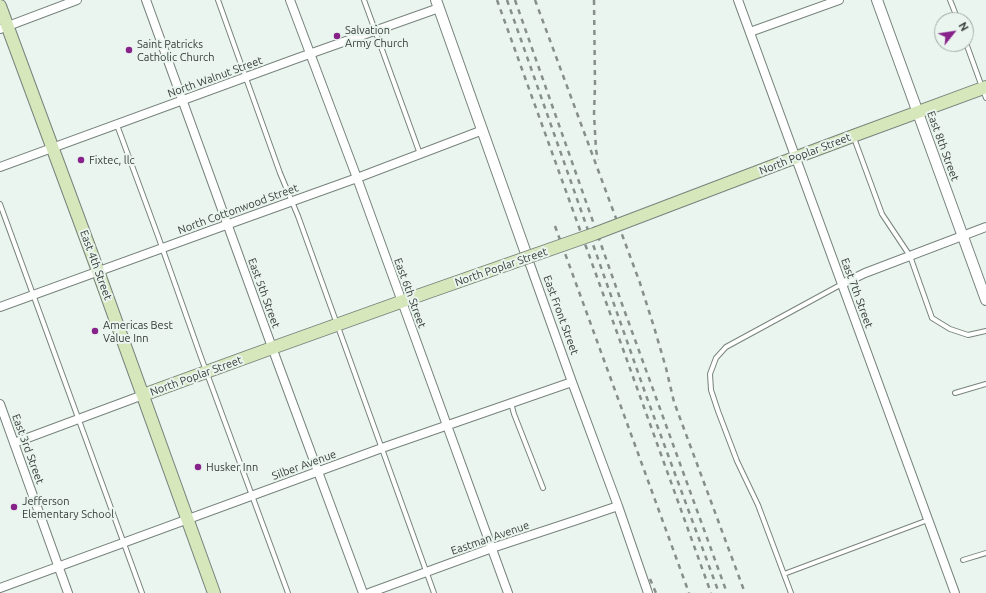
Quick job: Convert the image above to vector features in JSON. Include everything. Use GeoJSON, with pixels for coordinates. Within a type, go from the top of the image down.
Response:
{"type":"FeatureCollection","features":[{"type":"Feature","properties":{"kind":"main road","name":"East 4th Street"},"geometry":{"type":"LineString","coordinates":[[0,6],[4,28],[53,148],[214,593]]}},
{"type":"Feature","properties":{"kind":"main road","name":"North Poplar Street"},"geometry":{"type":"LineString","coordinates":[[142,395],[337,324],[594,234],[918,112],[985,91]]}},
{"type":"Feature","properties":{"kind":"street","name":"East 5th Street"},"geometry":{"type":"LineString","coordinates":[[146,0],[317,472],[363,593]]}},
{"type":"Feature","properties":{"kind":"street","name":"East 6th Street"},"geometry":{"type":"LineString","coordinates":[[290,0],[357,178],[508,593]]}},
{"type":"Feature","properties":{"kind":"street","name":"East 7th Street"},"geometry":{"type":"LineString","coordinates":[[738,0],[955,593]]}},
{"type":"Feature","properties":{"kind":"street"},"geometry":{"type":"LineString","coordinates":[[750,32],[839,0]]}},
{"type":"Feature","properties":{"kind":"street","name":"East 8th Street"},"geometry":{"type":"LineString","coordinates":[[877,0],[986,300]]}},
{"type":"Feature","properties":{"kind":"street"},"geometry":{"type":"LineString","coordinates":[[4,28],[74,1]]}},
{"type":"Feature","properties":{"kind":"street","name":"North Walnut Street"},"geometry":{"type":"LineString","coordinates":[[0,167],[374,31],[437,4]]}},
{"type":"Feature","properties":{"kind":"street","name":"East Front Street"},"geometry":{"type":"LineString","coordinates":[[437,4],[648,593]]}},
{"type":"Feature","properties":{"kind":"street","name":"North Cottonwood Street"},"geometry":{"type":"LineString","coordinates":[[0,307],[357,178],[483,130]]}},
{"type":"Feature","properties":{"kind":"street"},"geometry":{"type":"LineString","coordinates":[[842,284],[865,273],[986,227]]}},
{"type":"Feature","properties":{"kind":"street","name":"Silber Avenue"},"geometry":{"type":"LineString","coordinates":[[0,588],[382,448],[572,382]]}},
{"type":"Feature","properties":{"kind":"street","name":"North Poplar Street"},"geometry":{"type":"LineString","coordinates":[[14,443],[142,395]]}},
{"type":"Feature","properties":{"kind":"street","name":"East 3rd Street"},"geometry":{"type":"LineString","coordinates":[[0,404],[68,593]]}},
{"type":"Feature","properties":{"kind":"street","name":"Eastman Avenue"},"geometry":{"type":"LineString","coordinates":[[369,593],[492,548],[618,506]]}},
{"type":"Feature","properties":{"kind":"lane"},"geometry":{"type":"LineString","coordinates":[[218,0],[434,593]]}},
{"type":"Feature","properties":{"kind":"lane"},"geometry":{"type":"LineString","coordinates":[[364,0],[420,154]]}},
{"type":"Feature","properties":{"kind":"lane"},"geometry":{"type":"LineString","coordinates":[[950,0],[955,12]]}},
{"type":"Feature","properties":{"kind":"lane"},"geometry":{"type":"LineString","coordinates":[[970,52],[985,91]]}},
{"type":"Feature","properties":{"kind":"lane"},"geometry":{"type":"LineString","coordinates":[[117,125],[251,496],[288,593]]}},
{"type":"Feature","properties":{"kind":"lane"},"geometry":{"type":"LineString","coordinates":[[853,136],[882,214],[910,256],[932,318],[950,329],[968,335],[986,331]]}},
{"type":"Feature","properties":{"kind":"lane"},"geometry":{"type":"LineString","coordinates":[[0,204],[142,593]]}},
{"type":"Feature","properties":{"kind":"lane"},"geometry":{"type":"LineString","coordinates":[[791,593],[758,505],[737,461],[718,411],[711,390],[710,374],[716,358],[726,347],[842,284]]}},
{"type":"Feature","properties":{"kind":"lane"},"geometry":{"type":"LineString","coordinates":[[955,393],[986,384]]}},
{"type":"Feature","properties":{"kind":"lane"},"geometry":{"type":"LineString","coordinates":[[511,403],[543,488]]}},
{"type":"Feature","properties":{"kind":"lane"},"geometry":{"type":"LineString","coordinates":[[784,574],[928,520]]}},
{"type":"Feature","properties":{"kind":"lane"},"geometry":{"type":"LineString","coordinates":[[963,560],[986,553]]}},
{"type":"Feature","properties":{"kind":"railway"},"geometry":{"type":"LineString","coordinates":[[497,0],[711,593]]}},
{"type":"Feature","properties":{"kind":"railway"},"geometry":{"type":"LineString","coordinates":[[507,0],[647,398],[719,593]]}},
{"type":"Feature","properties":{"kind":"railway"},"geometry":{"type":"LineString","coordinates":[[515,0],[622,304],[727,593]]}},
{"type":"Feature","properties":{"kind":"railway"},"geometry":{"type":"LineString","coordinates":[[535,0],[640,283],[666,368],[674,402],[745,593]]}},
{"type":"Feature","properties":{"kind":"railway"},"geometry":{"type":"LineString","coordinates":[[594,0],[594,114],[598,160]]}},
{"type":"Feature","properties":{"kind":"railway"},"geometry":{"type":"LineString","coordinates":[[555,226],[689,593]]}},
{"type":"Feature","properties":{"kind":"railway"},"geometry":{"type":"LineString","coordinates":[[650,579],[656,593]]}},
{"type":"Feature","properties":{"kind":"place","name":"Salvation Army Church"},"geometry":{"type":"Point","coordinates":[337,36]}},
{"type":"Feature","properties":{"kind":"place","name":"Saint Patricks Catholic Church"},"geometry":{"type":"Point","coordinates":[129,50]}},
{"type":"Feature","properties":{"kind":"place","name":"Fixtec, llc"},"geometry":{"type":"Point","coordinates":[81,160]}},
{"type":"Feature","properties":{"kind":"place","name":"Americas Best Value Inn"},"geometry":{"type":"Point","coordinates":[95,331]}},
{"type":"Feature","properties":{"kind":"place","name":"Husker Inn"},"geometry":{"type":"Point","coordinates":[198,467]}},
{"type":"Feature","properties":{"kind":"place","name":"Jefferson Elementary School"},"geometry":{"type":"Point","coordinates":[14,507]}}]}
